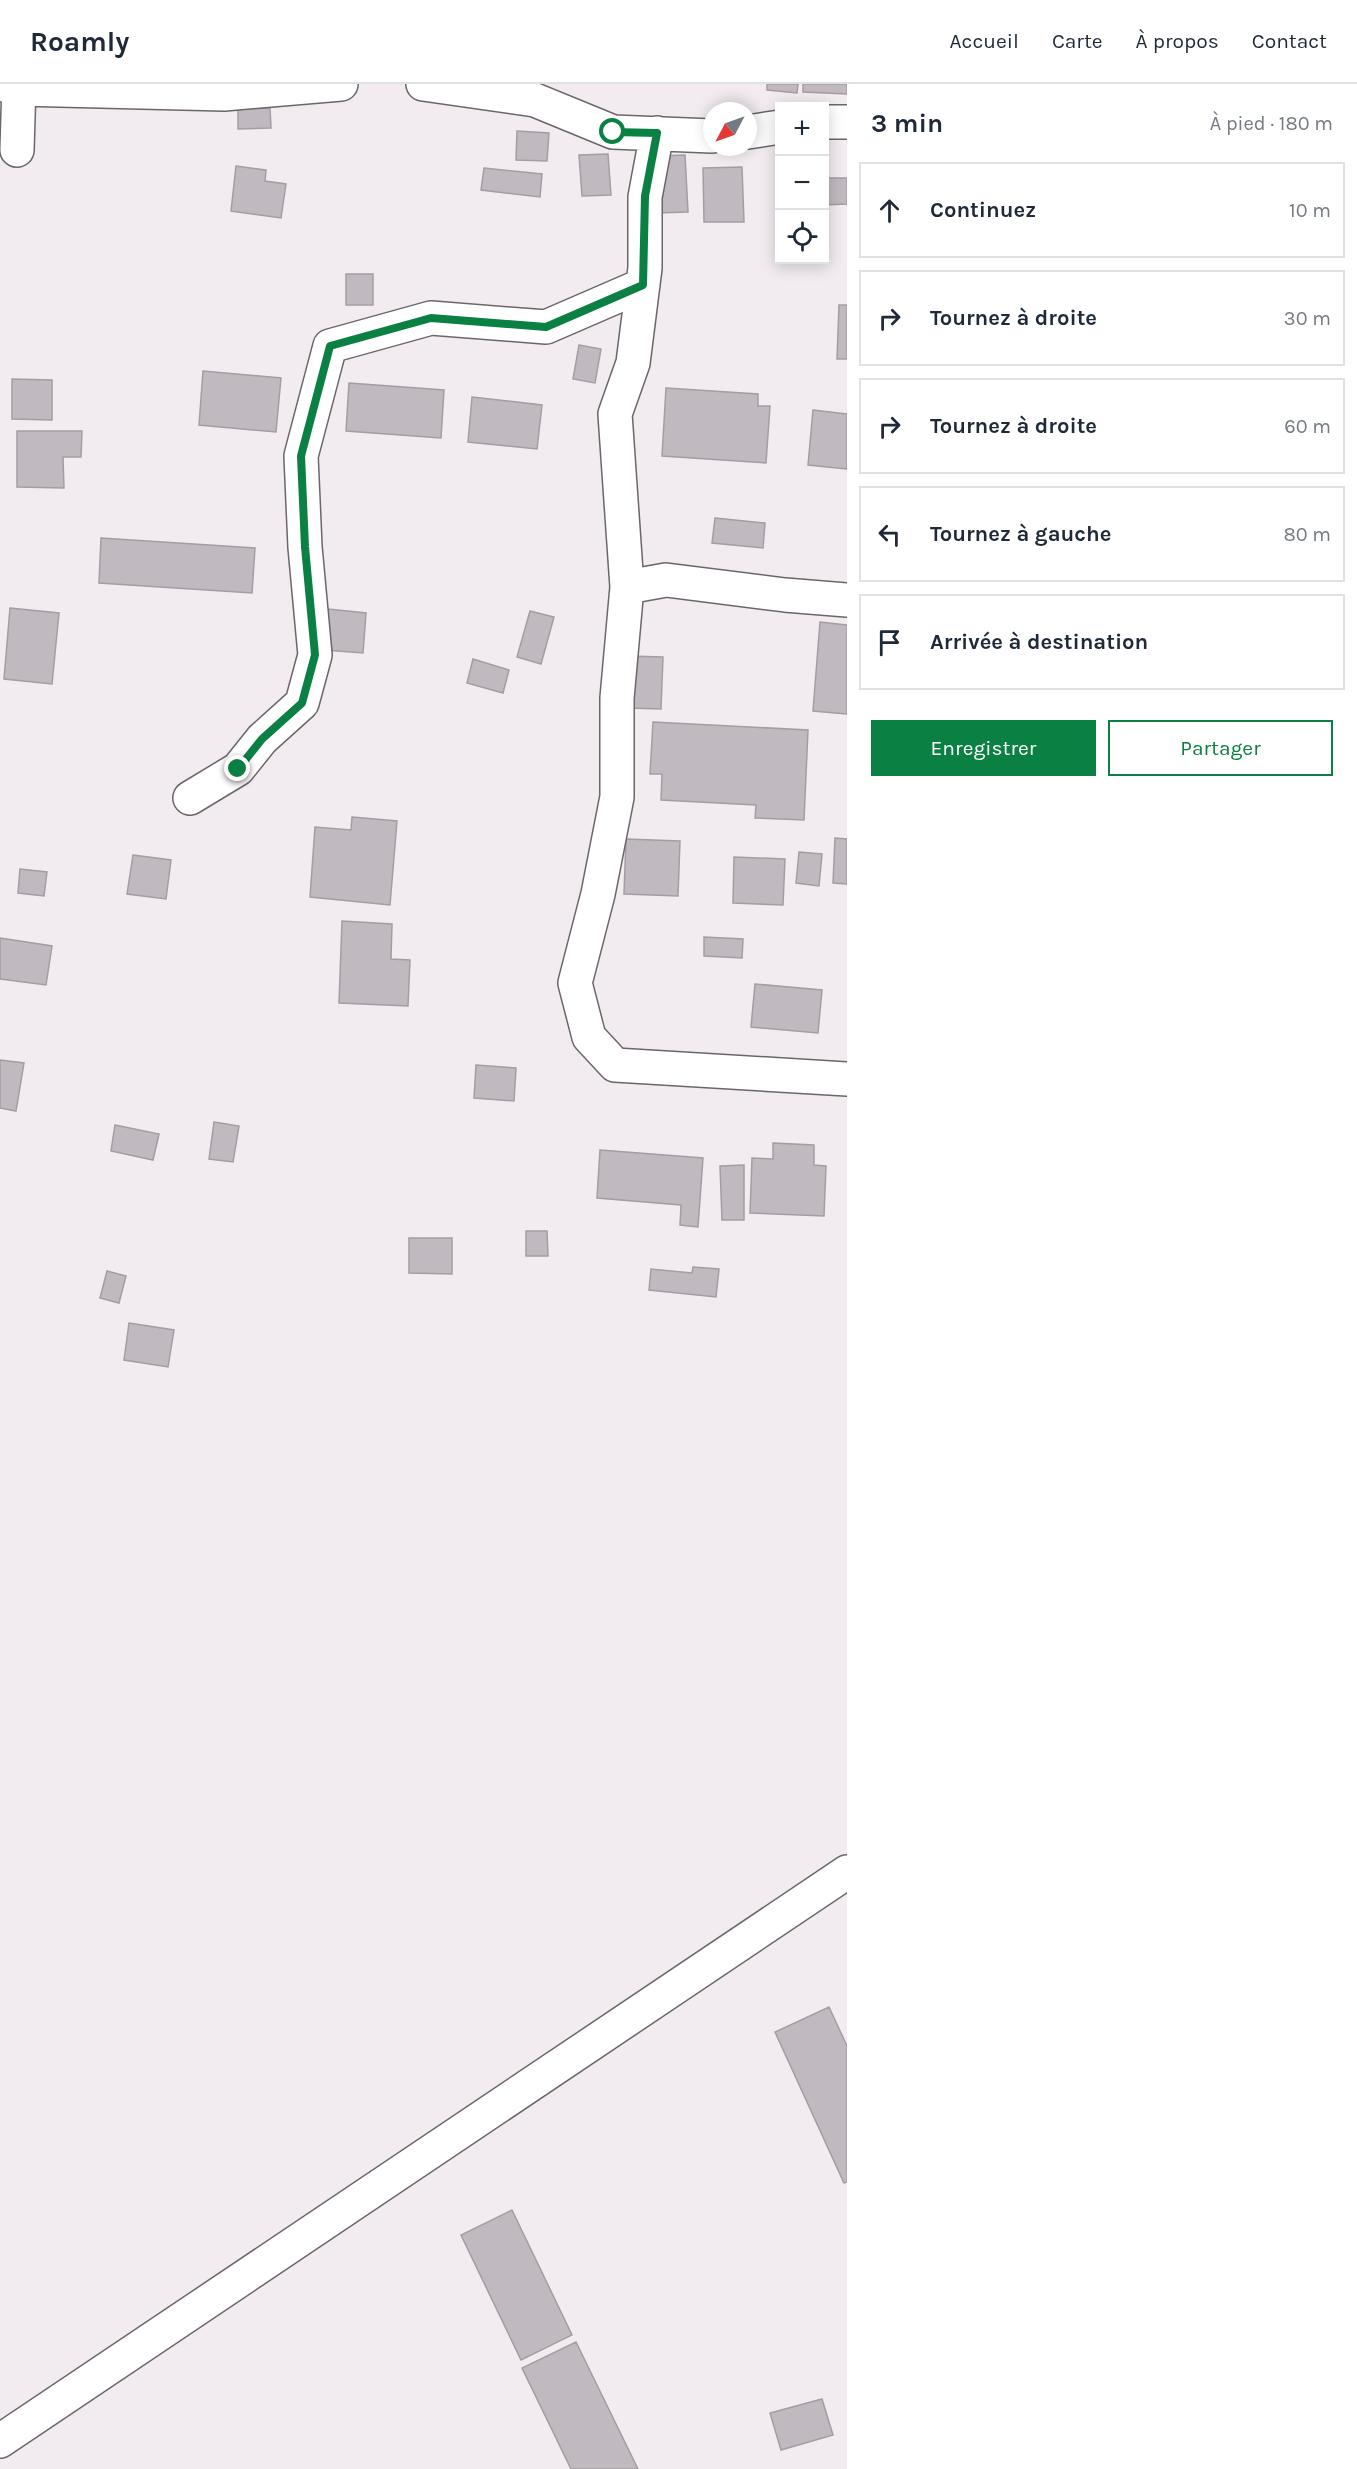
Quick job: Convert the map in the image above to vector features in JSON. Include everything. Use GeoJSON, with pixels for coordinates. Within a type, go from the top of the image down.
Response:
{"type":"FeatureCollection","features":[{"type":"Feature","properties":{"kind":"street"},"geometry":{"type":"LineString","coordinates":[[17,150],[13,86],[224,94],[341,84]]}},
{"type":"Feature","properties":{"kind":"street"},"geometry":{"type":"LineString","coordinates":[[423,84],[535,100],[613,132],[703,136]]}},
{"type":"Feature","properties":{"kind":"street"},"geometry":{"type":"LineString","coordinates":[[829,122],[847,122]]}},
{"type":"Feature","properties":{"kind":"street"},"geometry":{"type":"LineString","coordinates":[[757,131],[775,128]]}},
{"type":"Feature","properties":{"kind":"street"},"geometry":{"type":"LineString","coordinates":[[657,133],[645,196],[643,285],[633,363],[615,414],[627,587],[617,698],[616,797],[598,894],[575,983],[589,1037],[615,1065],[847,1079]]}},
{"type":"Feature","properties":{"kind":"street"},"geometry":{"type":"LineString","coordinates":[[190,798],[238,769],[262,739],[302,703],[315,655],[305,547],[301,456],[330,346],[431,318],[546,327],[643,285]]}},
{"type":"Feature","properties":{"kind":"street"},"geometry":{"type":"LineString","coordinates":[[627,587],[666,580],[785,595],[847,600]]}},
{"type":"Feature","properties":{"kind":"street"},"geometry":{"type":"LineString","coordinates":[[0,2440],[847,1872]]}},
{"type":"Feature","properties":{"kind":"building"},"geometry":{"type":"Polygon","coordinates":[[[767,84],[798,84],[797,93],[767,90],[767,84]]]}},
{"type":"Feature","properties":{"kind":"building"},"geometry":{"type":"Polygon","coordinates":[[[803,84],[847,84],[847,94],[803,92],[803,84]]]}},
{"type":"Feature","properties":{"kind":"building"},"geometry":{"type":"Polygon","coordinates":[[[238,108],[270,108],[271,128],[238,129],[238,108]]]}},
{"type":"Feature","properties":{"kind":"building"},"geometry":{"type":"Polygon","coordinates":[[[517,131],[549,133],[547,161],[516,160],[517,131]]]}},
{"type":"Feature","properties":{"kind":"building"},"geometry":{"type":"Polygon","coordinates":[[[608,154],[611,195],[582,196],[579,155],[608,154]]]}},
{"type":"Feature","properties":{"kind":"building"},"geometry":{"type":"Polygon","coordinates":[[[685,155],[688,212],[657,213],[654,156],[685,155]]]}},
{"type":"Feature","properties":{"kind":"building"},"geometry":{"type":"Polygon","coordinates":[[[236,166],[266,170],[265,181],[286,184],[281,218],[231,211],[236,166]]]}},
{"type":"Feature","properties":{"kind":"building"},"geometry":{"type":"Polygon","coordinates":[[[742,167],[744,222],[704,222],[703,168],[742,167]]]}},
{"type":"Feature","properties":{"kind":"building"},"geometry":{"type":"Polygon","coordinates":[[[484,168],[542,174],[540,197],[481,190],[484,168]]]}},
{"type":"Feature","properties":{"kind":"building"},"geometry":{"type":"Polygon","coordinates":[[[829,178],[847,178],[847,204],[829,205],[829,178]]]}},
{"type":"Feature","properties":{"kind":"building"},"geometry":{"type":"Polygon","coordinates":[[[346,274],[373,274],[373,305],[346,305],[346,274]]]}},
{"type":"Feature","properties":{"kind":"building"},"geometry":{"type":"Polygon","coordinates":[[[839,305],[847,305],[847,359],[837,359],[839,305]]]}},
{"type":"Feature","properties":{"kind":"building"},"geometry":{"type":"Polygon","coordinates":[[[579,345],[601,349],[595,383],[573,379],[579,345]]]}},
{"type":"Feature","properties":{"kind":"building"},"geometry":{"type":"Polygon","coordinates":[[[203,371],[281,378],[276,432],[199,425],[203,371]]]}},
{"type":"Feature","properties":{"kind":"building"},"geometry":{"type":"Polygon","coordinates":[[[12,379],[52,380],[52,420],[12,419],[12,379]]]}},
{"type":"Feature","properties":{"kind":"building"},"geometry":{"type":"Polygon","coordinates":[[[349,383],[444,390],[441,438],[346,431],[349,383]]]}},
{"type":"Feature","properties":{"kind":"building"},"geometry":{"type":"Polygon","coordinates":[[[666,388],[758,394],[758,406],[770,406],[766,463],[662,456],[666,388]]]}},
{"type":"Feature","properties":{"kind":"building"},"geometry":{"type":"Polygon","coordinates":[[[472,397],[542,405],[537,449],[468,442],[472,397]]]}},
{"type":"Feature","properties":{"kind":"building"},"geometry":{"type":"Polygon","coordinates":[[[813,410],[847,414],[847,469],[808,465],[813,410]]]}},
{"type":"Feature","properties":{"kind":"building"},"geometry":{"type":"Polygon","coordinates":[[[17,431],[82,431],[81,457],[63,457],[64,488],[17,487],[17,431]]]}},
{"type":"Feature","properties":{"kind":"building"},"geometry":{"type":"Polygon","coordinates":[[[715,518],[765,523],[763,548],[712,543],[715,518]]]}},
{"type":"Feature","properties":{"kind":"building"},"geometry":{"type":"Polygon","coordinates":[[[101,538],[255,548],[252,593],[99,583],[101,538]]]}},
{"type":"Feature","properties":{"kind":"building"},"geometry":{"type":"Polygon","coordinates":[[[10,608],[59,613],[52,684],[4,679],[10,608]]]}},
{"type":"Feature","properties":{"kind":"building"},"geometry":{"type":"Polygon","coordinates":[[[328,609],[366,613],[363,653],[325,650],[328,609]]]}},
{"type":"Feature","properties":{"kind":"building"},"geometry":{"type":"Polygon","coordinates":[[[530,611],[554,617],[541,664],[517,657],[530,611]]]}},
{"type":"Feature","properties":{"kind":"building"},"geometry":{"type":"Polygon","coordinates":[[[820,622],[847,625],[847,714],[813,711],[820,622]]]}},
{"type":"Feature","properties":{"kind":"building"},"geometry":{"type":"Polygon","coordinates":[[[629,656],[663,657],[661,709],[627,708],[629,656]]]}},
{"type":"Feature","properties":{"kind":"building"},"geometry":{"type":"Polygon","coordinates":[[[473,659],[509,670],[503,693],[467,683],[473,659]]]}},
{"type":"Feature","properties":{"kind":"building"},"geometry":{"type":"Polygon","coordinates":[[[653,722],[808,730],[804,820],[755,818],[756,805],[661,800],[662,774],[650,774],[653,722]]]}},
{"type":"Feature","properties":{"kind":"building"},"geometry":{"type":"Polygon","coordinates":[[[352,817],[397,821],[390,905],[310,897],[315,827],[351,830],[352,817]]]}},
{"type":"Feature","properties":{"kind":"building"},"geometry":{"type":"Polygon","coordinates":[[[835,838],[847,839],[847,884],[833,883],[835,838]]]}},
{"type":"Feature","properties":{"kind":"building"},"geometry":{"type":"Polygon","coordinates":[[[626,839],[680,841],[678,896],[624,894],[626,839]]]}},
{"type":"Feature","properties":{"kind":"building"},"geometry":{"type":"Polygon","coordinates":[[[799,852],[822,854],[819,886],[796,883],[799,852]]]}},
{"type":"Feature","properties":{"kind":"building"},"geometry":{"type":"Polygon","coordinates":[[[133,855],[171,860],[166,899],[127,894],[133,855]]]}},
{"type":"Feature","properties":{"kind":"building"},"geometry":{"type":"Polygon","coordinates":[[[734,857],[785,859],[783,905],[733,903],[734,857]]]}},
{"type":"Feature","properties":{"kind":"building"},"geometry":{"type":"Polygon","coordinates":[[[20,869],[47,872],[44,896],[18,893],[20,869]]]}},
{"type":"Feature","properties":{"kind":"building"},"geometry":{"type":"Polygon","coordinates":[[[342,921],[392,924],[391,959],[410,960],[408,1006],[339,1003],[342,921]]]}},
{"type":"Feature","properties":{"kind":"building"},"geometry":{"type":"Polygon","coordinates":[[[704,937],[743,939],[742,958],[704,956],[704,937]]]}},
{"type":"Feature","properties":{"kind":"building"},"geometry":{"type":"Polygon","coordinates":[[[0,938],[52,946],[46,985],[0,979],[0,938]]]}},
{"type":"Feature","properties":{"kind":"building"},"geometry":{"type":"Polygon","coordinates":[[[755,984],[822,990],[818,1033],[751,1027],[755,984]]]}},
{"type":"Feature","properties":{"kind":"building"},"geometry":{"type":"Polygon","coordinates":[[[0,1060],[24,1063],[16,1111],[0,1108],[0,1060]]]}},
{"type":"Feature","properties":{"kind":"building"},"geometry":{"type":"Polygon","coordinates":[[[476,1065],[516,1068],[514,1101],[474,1098],[476,1065]]]}},
{"type":"Feature","properties":{"kind":"building"},"geometry":{"type":"Polygon","coordinates":[[[214,1122],[239,1126],[233,1162],[209,1159],[214,1122]]]}},
{"type":"Feature","properties":{"kind":"building"},"geometry":{"type":"Polygon","coordinates":[[[115,1125],[159,1134],[153,1160],[111,1151],[115,1125]]]}},
{"type":"Feature","properties":{"kind":"building"},"geometry":{"type":"Polygon","coordinates":[[[773,1143],[814,1145],[814,1165],[826,1166],[824,1216],[750,1213],[752,1158],[773,1159],[773,1143]]]}},
{"type":"Feature","properties":{"kind":"building"},"geometry":{"type":"Polygon","coordinates":[[[600,1150],[703,1158],[698,1227],[680,1225],[681,1205],[597,1198],[600,1150]]]}},
{"type":"Feature","properties":{"kind":"building"},"geometry":{"type":"Polygon","coordinates":[[[744,1165],[744,1220],[722,1220],[720,1166],[744,1165]]]}},
{"type":"Feature","properties":{"kind":"building"},"geometry":{"type":"Polygon","coordinates":[[[526,1231],[547,1231],[548,1256],[526,1256],[526,1231]]]}},
{"type":"Feature","properties":{"kind":"building"},"geometry":{"type":"Polygon","coordinates":[[[409,1238],[452,1238],[452,1274],[409,1273],[409,1238]]]}},
{"type":"Feature","properties":{"kind":"building"},"geometry":{"type":"Polygon","coordinates":[[[693,1267],[719,1269],[716,1297],[649,1290],[651,1269],[692,1273],[693,1267]]]}},
{"type":"Feature","properties":{"kind":"building"},"geometry":{"type":"Polygon","coordinates":[[[107,1271],[126,1276],[119,1303],[100,1298],[107,1271]]]}},
{"type":"Feature","properties":{"kind":"building"},"geometry":{"type":"Polygon","coordinates":[[[129,1323],[174,1330],[168,1367],[124,1360],[129,1323]]]}},
{"type":"Feature","properties":{"kind":"building"},"geometry":{"type":"Polygon","coordinates":[[[829,2007],[847,2046],[847,2182],[844,2183],[775,2032],[829,2007]]]}},
{"type":"Feature","properties":{"kind":"building"},"geometry":{"type":"Polygon","coordinates":[[[512,2210],[572,2335],[521,2360],[461,2235],[512,2210]]]}},
{"type":"Feature","properties":{"kind":"building"},"geometry":{"type":"Polygon","coordinates":[[[576,2342],[638,2469],[571,2469],[522,2368],[576,2342]]]}},
{"type":"Feature","properties":{"kind":"building"},"geometry":{"type":"Polygon","coordinates":[[[822,2399],[833,2435],[781,2450],[770,2413],[822,2399]]]}},
{"type":"Feature","properties":{"kind":"route"},"geometry":{"type":"LineString","coordinates":[[238,769],[262,739],[302,703],[315,655],[305,547],[301,456],[330,346],[431,318],[546,327],[643,285],[645,196],[657,133],[613,132]]}}]}
